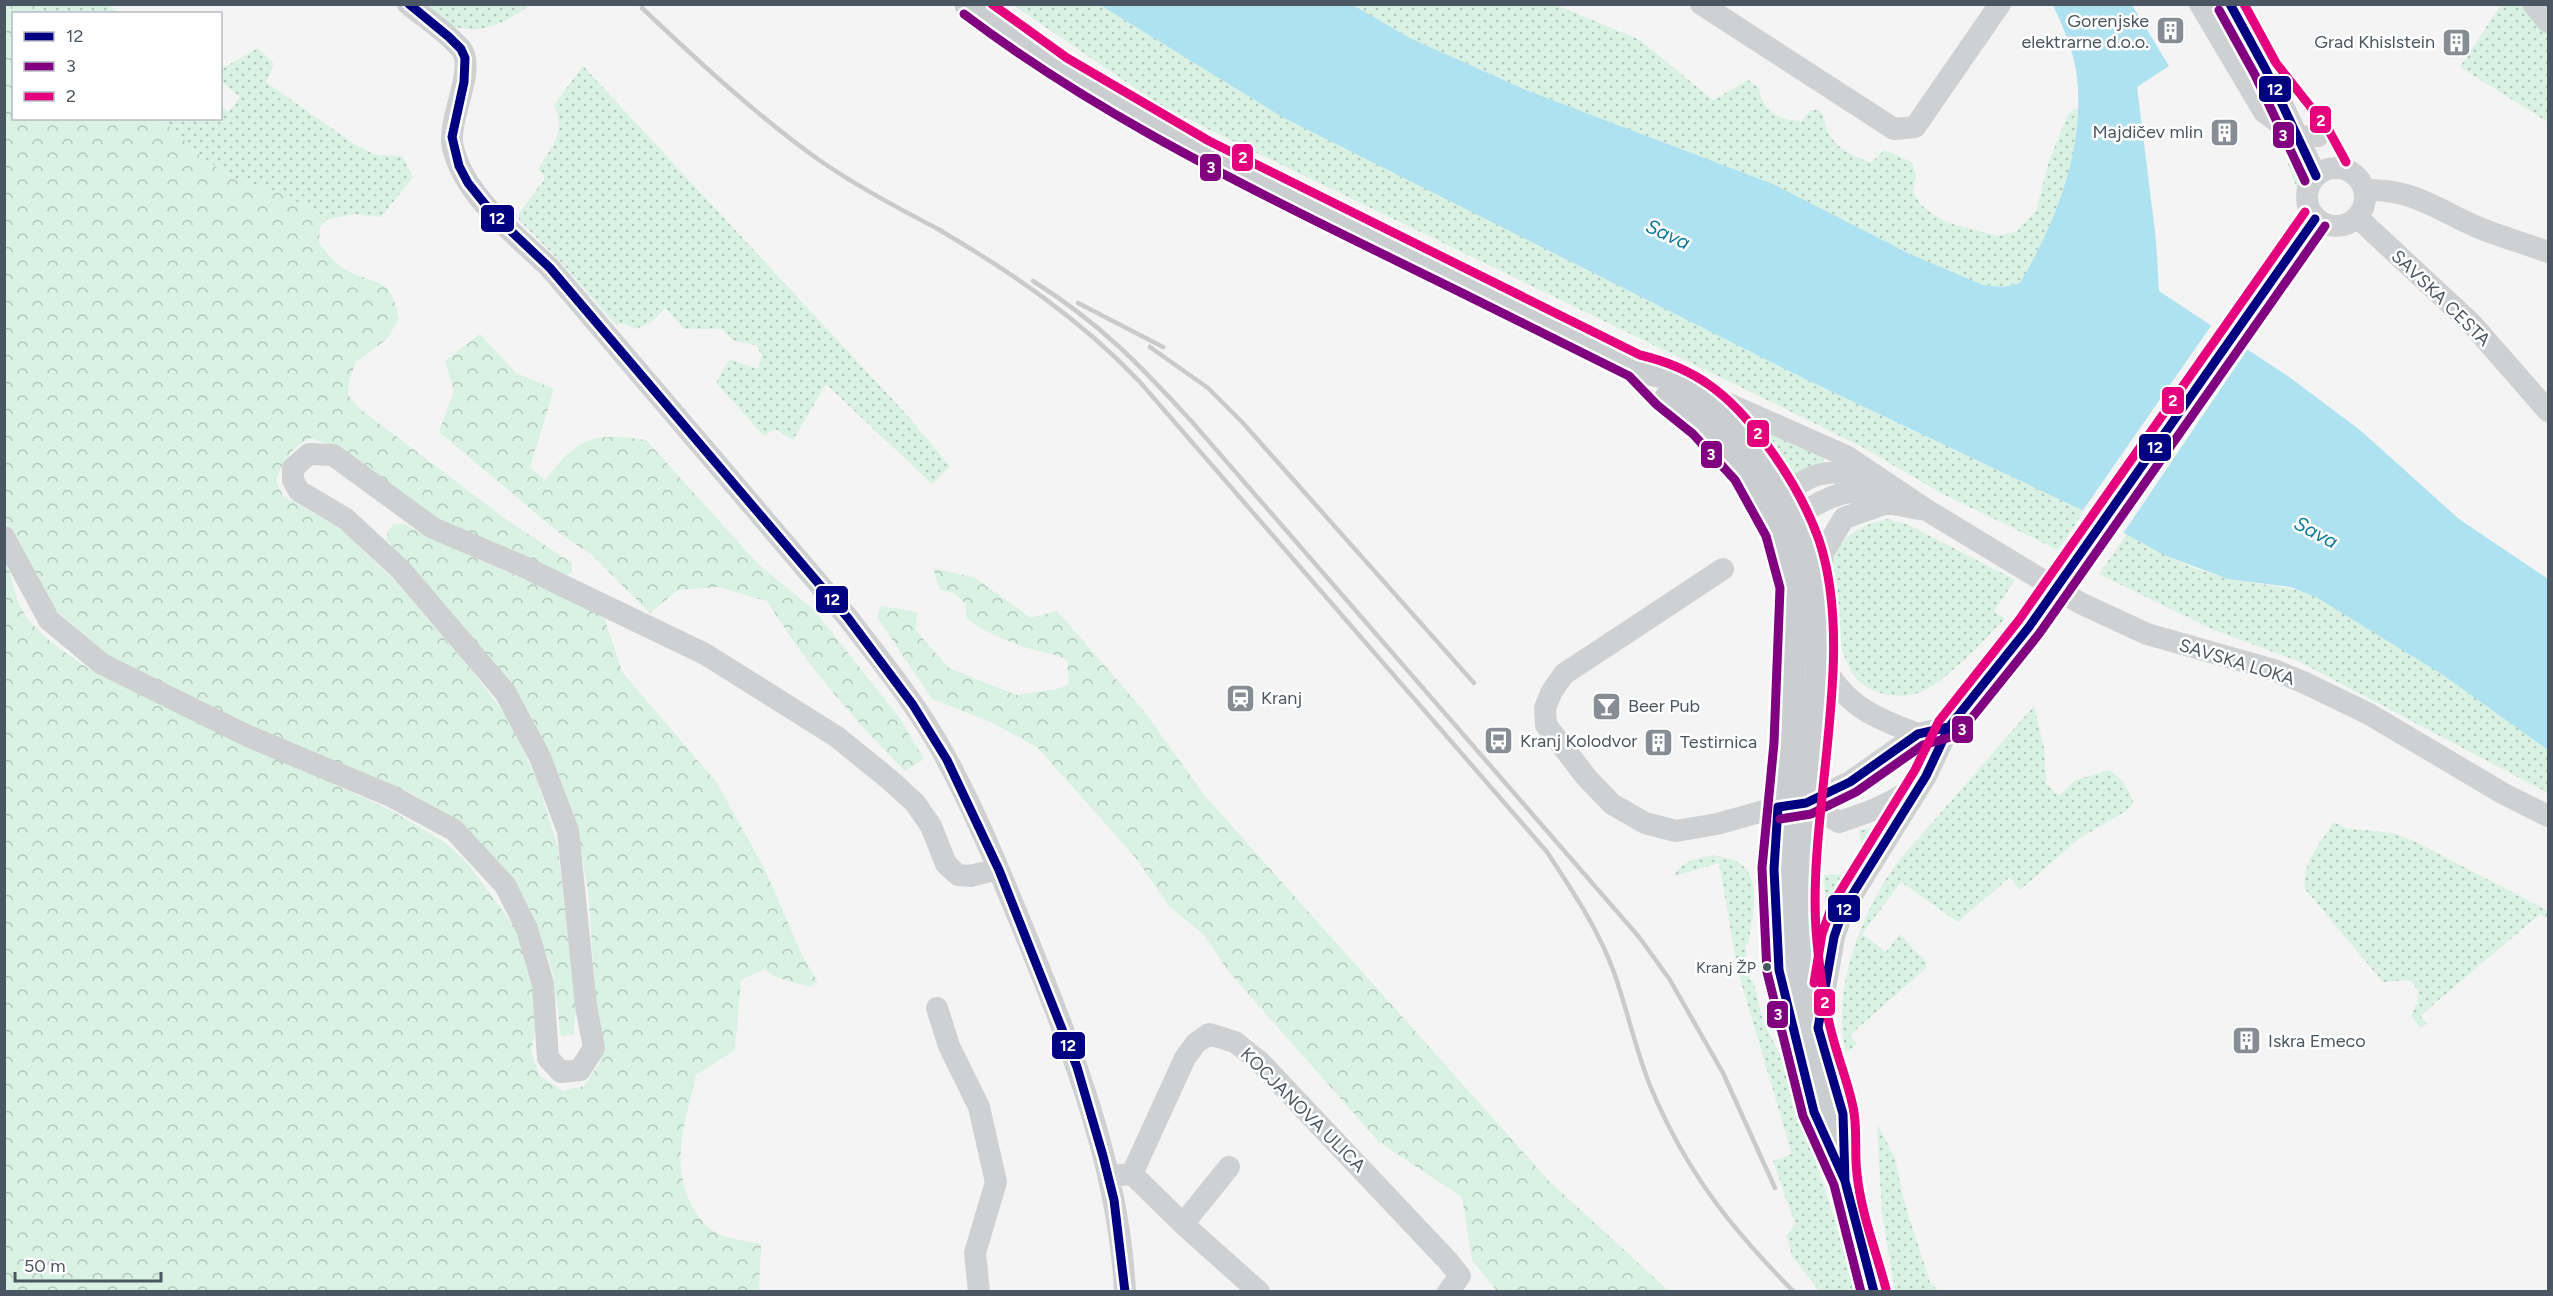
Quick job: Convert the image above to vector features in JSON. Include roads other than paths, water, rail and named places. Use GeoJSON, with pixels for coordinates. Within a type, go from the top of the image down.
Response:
{"type":"FeatureCollection","features":[{"type":"Feature","properties":{"kind":"main road"},"geometry":{"type":"LineString","coordinates":[[971,4],[1048,59],[1149,123],[1269,186],[1636,366],[1671,375],[1697,391],[1734,424],[1766,459],[1782,512],[1791,587],[1786,744],[1792,805],[1818,1028],[1843,1114],[1845,1181]]}},
{"type":"Feature","properties":{"kind":"main road"},"geometry":{"type":"LineString","coordinates":[[1636,366],[1722,447],[1782,512],[1812,559],[1819,598],[1822,663],[1817,727],[1774,869],[1779,970],[1814,1112],[1845,1181],[1874,1292]]}},
{"type":"Feature","properties":{"kind":"street"},"geometry":{"type":"LineString","coordinates":[[408,4],[463,51],[466,62],[453,121],[452,146],[464,178],[499,218],[550,268],[848,618],[893,676],[947,759],[998,869],[1121,1175],[1125,1292]]}},
{"type":"Feature","properties":{"kind":"street"},"geometry":{"type":"LineString","coordinates":[[1701,4],[1894,129],[1915,127],[2000,4]]}},
{"type":"Feature","properties":{"kind":"street"},"geometry":{"type":"LineString","coordinates":[[2200,4],[2264,112],[2308,136]]}},
{"type":"Feature","properties":{"kind":"street"},"geometry":{"type":"LineString","coordinates":[[2230,4],[2266,70],[2308,136],[2326,172]]}},
{"type":"Feature","properties":{"kind":"street"},"geometry":{"type":"LineString","coordinates":[[2534,4],[2548,22]]}},
{"type":"Feature","properties":{"kind":"street"},"geometry":{"type":"LineString","coordinates":[[2326,172],[2354,174],[2365,190],[2363,209],[2358,218],[2342,226],[2332,227],[2315,219],[2307,202],[2307,193],[2326,172]]}},
{"type":"Feature","properties":{"kind":"street"},"geometry":{"type":"LineString","coordinates":[[2365,190],[2385,189],[2417,197],[2481,229],[2548,252]]}},
{"type":"Feature","properties":{"kind":"street","name":"SAVSKA CESTA"},"geometry":{"type":"LineString","coordinates":[[2358,218],[2472,324],[2548,411]]}},
{"type":"Feature","properties":{"kind":"street"},"geometry":{"type":"LineString","coordinates":[[1818,1028],[1834,937],[1844,908],[1926,776],[1949,727],[2029,627],[2315,219]]}},
{"type":"Feature","properties":{"kind":"street"},"geometry":{"type":"LineString","coordinates":[[2522,381],[2548,384]]}},
{"type":"Feature","properties":{"kind":"street","name":"SAVSKA LOKA"},"geometry":{"type":"LineString","coordinates":[[1697,391],[1747,410],[1846,456],[1925,509],[2080,603],[2117,622],[2186,646],[2274,670],[2305,683],[2359,709],[2504,794],[2548,816]]}},
{"type":"Feature","properties":{"kind":"street"},"geometry":{"type":"LineString","coordinates":[[4,537],[49,620],[102,664],[258,741],[391,796],[454,830],[505,885],[527,928],[543,984],[548,1058],[561,1072],[580,1070],[594,1048],[586,1006],[568,831],[540,757],[505,692],[401,570],[346,519],[298,491],[293,480],[293,468],[309,454],[333,454],[433,528],[522,566],[705,654],[837,737],[890,780],[915,803],[931,826],[946,864],[958,875],[970,876],[998,869]]}},
{"type":"Feature","properties":{"kind":"street"},"geometry":{"type":"LineString","coordinates":[[1782,512],[1818,474],[1838,470],[1879,478]]}},
{"type":"Feature","properties":{"kind":"street"},"geometry":{"type":"LineString","coordinates":[[1782,512],[1839,495],[1862,492],[1887,503],[1925,509]]}},
{"type":"Feature","properties":{"kind":"street"},"geometry":{"type":"LineString","coordinates":[[1819,598],[1823,553],[1834,531],[1844,518],[1887,503]]}},
{"type":"Feature","properties":{"kind":"street"},"geometry":{"type":"LineString","coordinates":[[1723,569],[1564,674],[1552,691],[1545,708],[1546,725],[1587,778],[1612,804],[1645,824],[1676,831],[1718,824],[1792,805],[1850,782],[1918,734],[1949,727]]}},
{"type":"Feature","properties":{"kind":"street"},"geometry":{"type":"LineString","coordinates":[[1822,663],[1847,699],[1870,715],[1918,734]]}},
{"type":"Feature","properties":{"kind":"street"},"geometry":{"type":"LineString","coordinates":[[1792,805],[1839,822],[1870,812],[1895,800],[1926,776]]}},
{"type":"Feature","properties":{"kind":"street"},"geometry":{"type":"LineString","coordinates":[[937,1008],[949,1046],[979,1107],[996,1182],[975,1254],[979,1292]]}},
{"type":"Feature","properties":{"kind":"street","name":"KOCJANOVA ULICA"},"geometry":{"type":"LineString","coordinates":[[1121,1175],[1185,1058],[1196,1043],[1209,1034],[1235,1042],[1259,1061],[1448,1261],[1460,1276],[1448,1292]]}},
{"type":"Feature","properties":{"kind":"street"},"geometry":{"type":"LineString","coordinates":[[1183,1224],[1229,1167]]}},
{"type":"Feature","properties":{"kind":"street"},"geometry":{"type":"LineString","coordinates":[[1121,1175],[1183,1224],[1259,1292]]}},
{"type":"Feature","properties":{"kind":"water","name":"Sava"},"geometry":{"type":"Polygon","coordinates":[[[1100,5],[1353,5],[1410,38],[1526,90],[1773,184],[1910,254],[1983,285],[2003,287],[2020,283],[2033,259],[2057,207],[2073,153],[2077,126],[2076,70],[2053,5],[2132,5],[2169,66],[2137,87],[2156,240],[2159,291],[2292,379],[2360,430],[2459,519],[2548,579],[2548,750],[2443,675],[2316,597],[2290,587],[2228,579],[2164,555],[2084,511],[1805,379],[1282,117],[1100,5]]]}},
{"type":"Feature","properties":{"kind":"railway"},"geometry":{"type":"LineString","coordinates":[[642,8],[728,87],[796,143],[864,189],[942,231]]}},
{"type":"Feature","properties":{"kind":"railway"},"geometry":{"type":"LineString","coordinates":[[936,228],[991,261],[1043,297],[1093,337],[1139,381],[1547,852],[1585,912],[1609,958],[1651,1088],[1680,1147],[1695,1173],[1730,1221],[1794,1292]]}},
{"type":"Feature","properties":{"kind":"railway"},"geometry":{"type":"LineString","coordinates":[[1033,281],[1099,329],[1174,402],[1639,937],[1670,980],[1723,1073],[1775,1188]]}},
{"type":"Feature","properties":{"kind":"railway"},"geometry":{"type":"LineString","coordinates":[[1078,303],[1163,347]]}},
{"type":"Feature","properties":{"kind":"railway"},"geometry":{"type":"LineString","coordinates":[[1150,347],[1208,388],[1242,422],[1474,683]]}},
{"type":"Feature","properties":{"kind":"place","name":"Gorenjske elektrarne d.o.o."},"geometry":{"type":"Point","coordinates":[2170,31]}},
{"type":"Feature","properties":{"kind":"place","name":"Grad Khislstein"},"geometry":{"type":"Point","coordinates":[2456,42]}},
{"type":"Feature","properties":{"kind":"place","name":"Majdičev mlin"},"geometry":{"type":"Point","coordinates":[2224,132]}},
{"type":"Feature","properties":{"kind":"place","name":"Kranj"},"geometry":{"type":"Point","coordinates":[1240,698]}},
{"type":"Feature","properties":{"kind":"place","name":"Beer Pub"},"geometry":{"type":"Point","coordinates":[1607,706]}},
{"type":"Feature","properties":{"kind":"place","name":"Kranj Kolodvor"},"geometry":{"type":"Point","coordinates":[1499,741]}},
{"type":"Feature","properties":{"kind":"place","name":"Testirnica"},"geometry":{"type":"Point","coordinates":[1659,742]}},
{"type":"Feature","properties":{"kind":"place","name":"Kranj ŽP"},"geometry":{"type":"Point","coordinates":[1767,967]}},
{"type":"Feature","properties":{"kind":"place","name":"Iskra Emeco"},"geometry":{"type":"Point","coordinates":[2247,1041]}}]}
